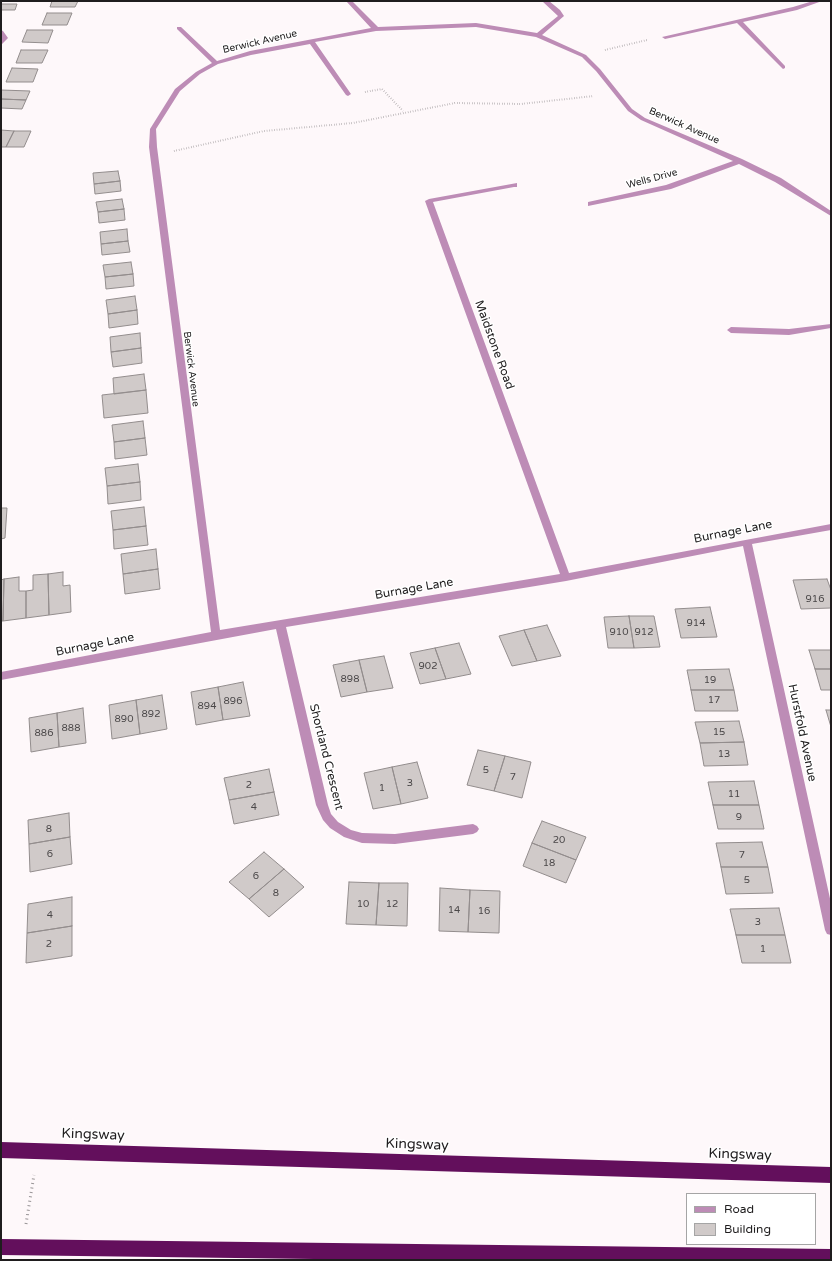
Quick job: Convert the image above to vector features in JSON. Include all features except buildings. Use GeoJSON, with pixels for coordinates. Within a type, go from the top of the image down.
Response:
{"type":"FeatureCollection","features":[{"type":"Feature","properties":{"kind":"highway","name":"Kingsway"},"geometry":{"type":"LineString","coordinates":[[1,1150],[831,1175]]}},
{"type":"Feature","properties":{"kind":"highway"},"geometry":{"type":"LineString","coordinates":[[1,1248],[831,1257]]}},
{"type":"Feature","properties":{"kind":"street"},"geometry":{"type":"LineString","coordinates":[[349,1],[376,29]]}},
{"type":"Feature","properties":{"kind":"street"},"geometry":{"type":"LineString","coordinates":[[538,35],[561,16],[558,11],[546,1]]}},
{"type":"Feature","properties":{"kind":"street"},"geometry":{"type":"LineString","coordinates":[[665,37],[795,9],[819,1]]}},
{"type":"Feature","properties":{"kind":"street"},"geometry":{"type":"LineString","coordinates":[[738,22],[783,67]]}},
{"type":"Feature","properties":{"kind":"street","name":"Berwick Avenue"},"geometry":{"type":"LineString","coordinates":[[216,635],[154,155],[153,129],[177,90],[198,73],[216,64],[250,53],[376,29],[476,25],[538,35],[584,56],[598,70],[630,110],[643,119],[739,160],[778,180],[831,214]]}},
{"type":"Feature","properties":{"kind":"street"},"geometry":{"type":"LineString","coordinates":[[179,28],[216,64]]}},
{"type":"Feature","properties":{"kind":"street"},"geometry":{"type":"LineString","coordinates":[[1,32],[5,38],[1,44]]}},
{"type":"Feature","properties":{"kind":"street"},"geometry":{"type":"LineString","coordinates":[[311,41],[348,94]]}},
{"type":"Feature","properties":{"kind":"street","name":"Wells Drive"},"geometry":{"type":"LineString","coordinates":[[591,204],[668,187],[739,160]]}},
{"type":"Feature","properties":{"kind":"street","name":"Maidstone Road"},"geometry":{"type":"LineString","coordinates":[[514,185],[429,201],[566,577]]}},
{"type":"Feature","properties":{"kind":"street"},"geometry":{"type":"LineString","coordinates":[[731,330],[789,332],[831,326]]}},
{"type":"Feature","properties":{"kind":"street","name":"Burnage Lane"},"geometry":{"type":"LineString","coordinates":[[1,676],[216,635],[566,577],[831,527]]}},
{"type":"Feature","properties":{"kind":"street","name":"Hurstfold Avenue"},"geometry":{"type":"LineString","coordinates":[[747,542],[831,930]]}},
{"type":"Feature","properties":{"kind":"street","name":"Shortland Crescent"},"geometry":{"type":"LineString","coordinates":[[280,625],[322,805],[327,817],[334,825],[348,834],[362,838],[395,839],[473,829]]}},
{"type":"Feature","properties":{"kind":"path"},"geometry":{"type":"LineString","coordinates":[[584,56],[651,39],[665,37]]}},
{"type":"Feature","properties":{"kind":"path"},"geometry":{"type":"LineString","coordinates":[[348,94],[382,89],[403,112]]}},
{"type":"Feature","properties":{"kind":"path"},"geometry":{"type":"LineString","coordinates":[[154,155],[264,130],[353,123],[454,103],[521,104],[617,93]]}},
{"type":"Feature","properties":{"kind":"path"},"geometry":{"type":"LineString","coordinates":[[22,1248],[39,1150]]}}]}
